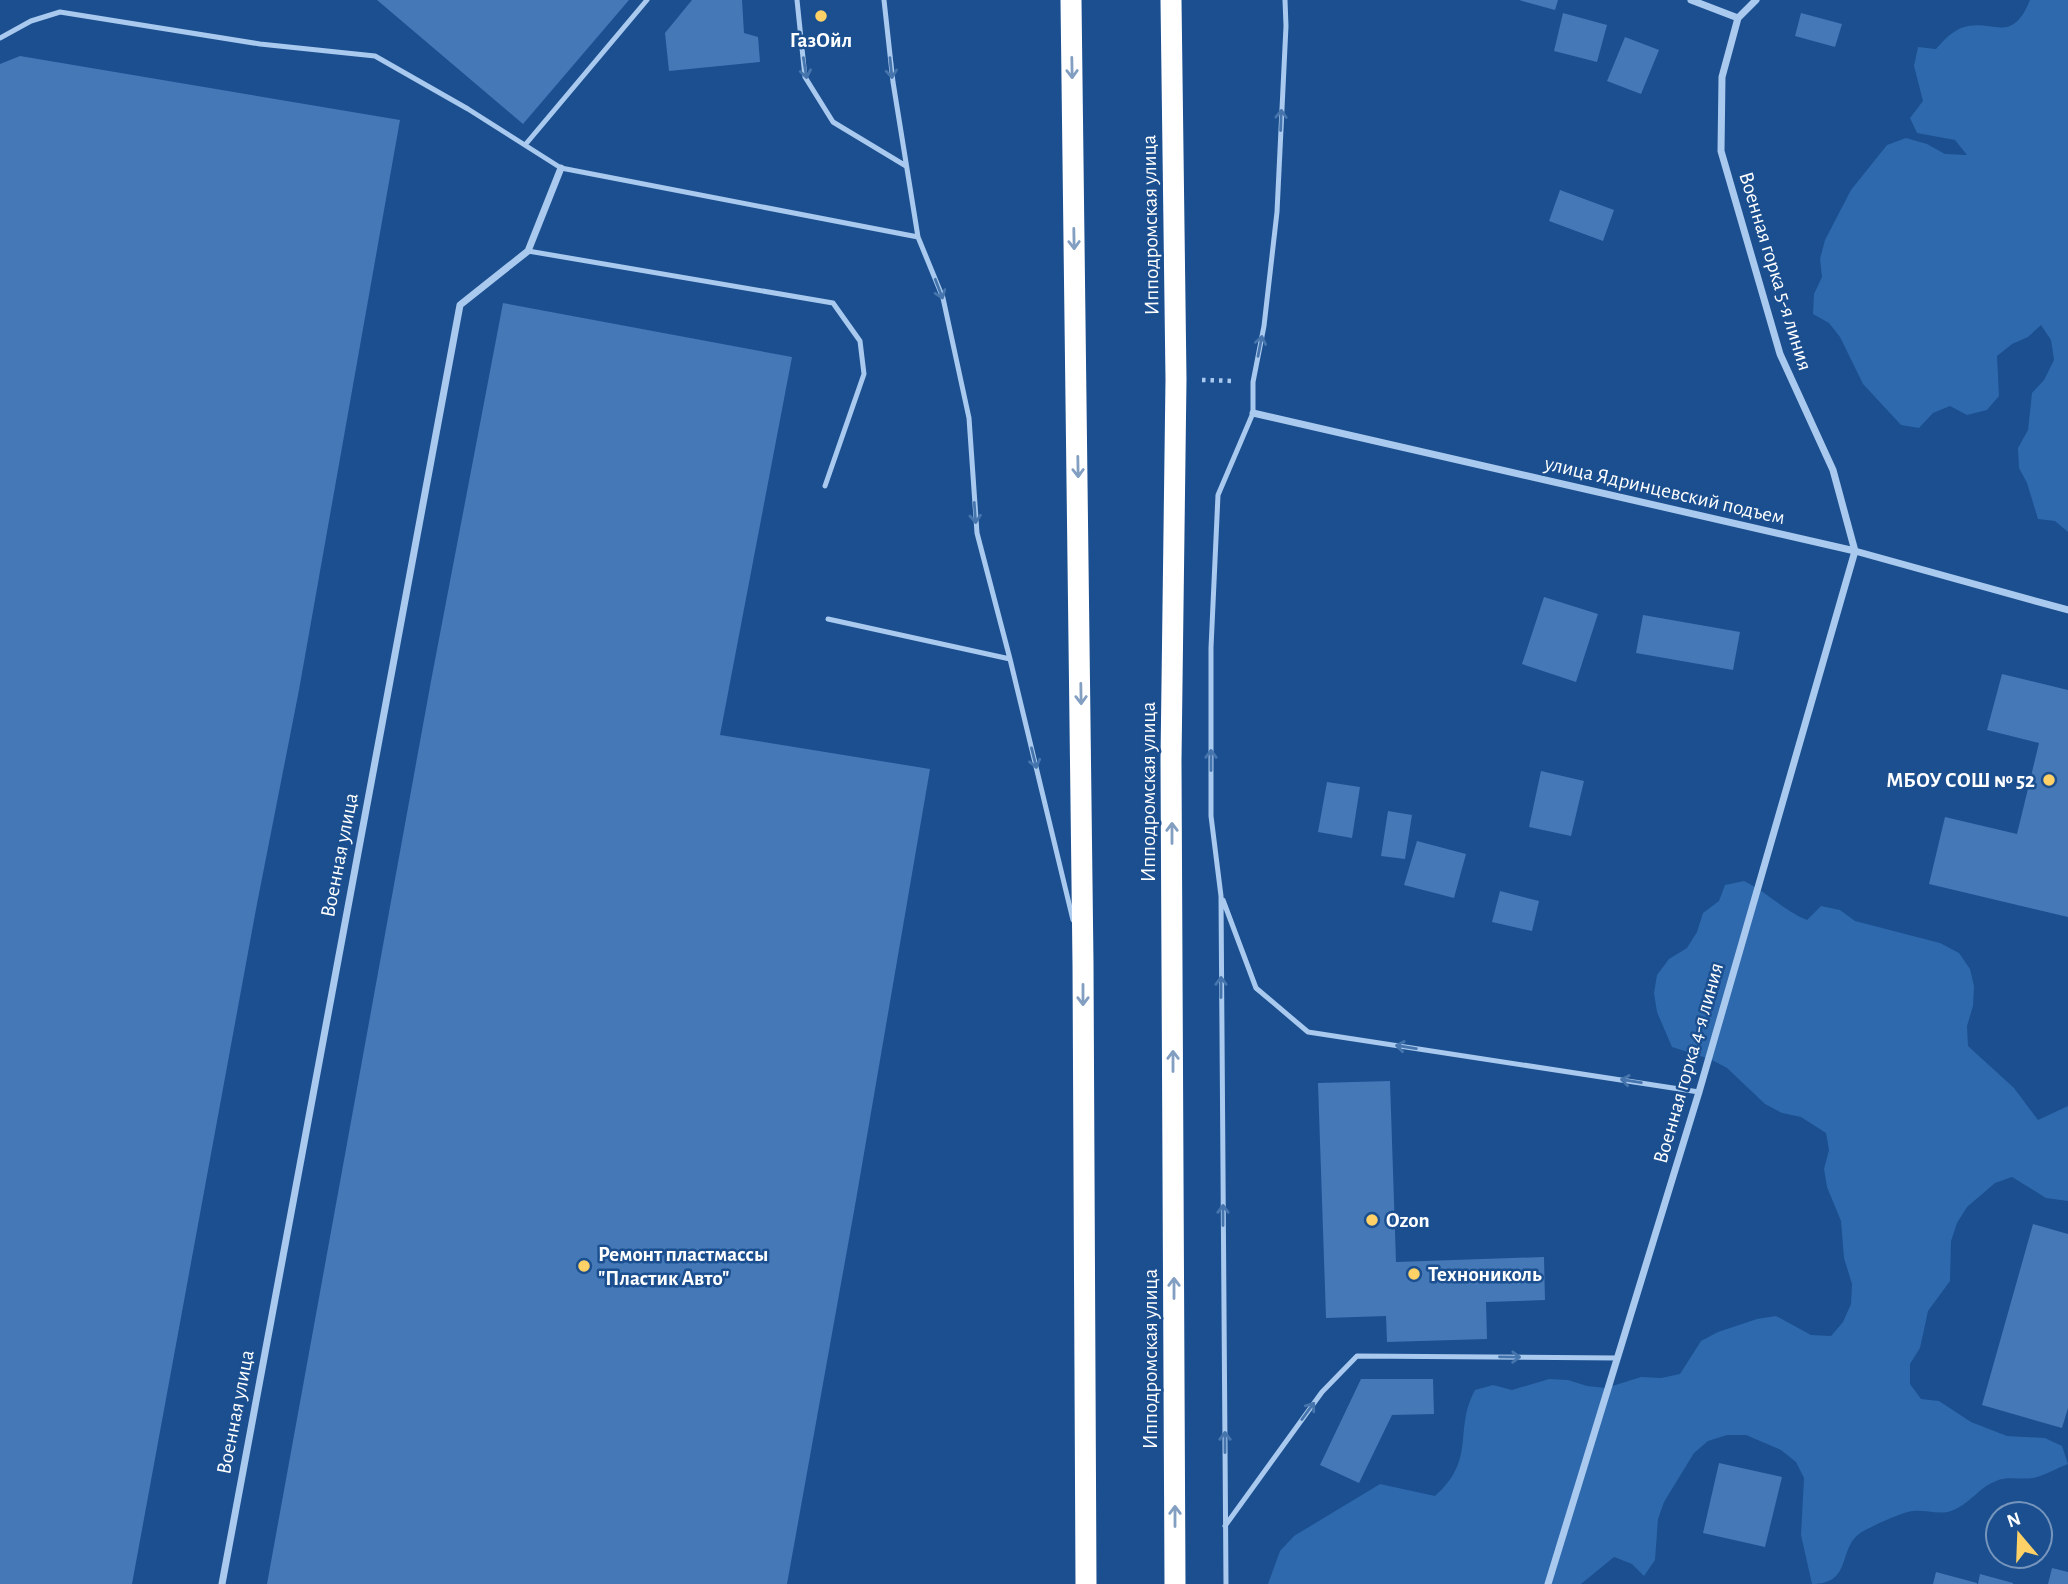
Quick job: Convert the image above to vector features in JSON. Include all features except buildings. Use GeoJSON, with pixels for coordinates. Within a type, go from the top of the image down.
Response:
{"type":"FeatureCollection","features":[{"type":"Feature","properties":{"kind":"highway"},"geometry":{"type":"LineString","coordinates":[[1071,0],[1083,963],[1086,1584]]}},
{"type":"Feature","properties":{"kind":"highway","name":"Ипподромская улица"},"geometry":{"type":"LineString","coordinates":[[1171,0],[1176,379],[1171,760],[1175,1584]]}},
{"type":"Feature","properties":{"kind":"street"},"geometry":{"type":"LineString","coordinates":[[1692,0],[1738,18]]}},
{"type":"Feature","properties":{"kind":"street","name":"Военная горка 5-я линия"},"geometry":{"type":"LineString","coordinates":[[1756,0],[1738,18],[1722,77],[1721,151],[1780,354],[1833,470],[1855,551]]}},
{"type":"Feature","properties":{"kind":"street","name":"Военная улица"},"geometry":{"type":"LineString","coordinates":[[222,1584],[460,305],[528,251],[561,168]]}},
{"type":"Feature","properties":{"kind":"street","name":"улица Ядринцевский подъем"},"geometry":{"type":"LineString","coordinates":[[1252,413],[1855,551],[2068,610]]}},
{"type":"Feature","properties":{"kind":"street","name":"Военная горка 4-я линия"},"geometry":{"type":"LineString","coordinates":[[1548,1584],[1699,1092],[1855,551]]}},
{"type":"Feature","properties":{"kind":"lane"},"geometry":{"type":"LineString","coordinates":[[525,145],[647,0]]}},
{"type":"Feature","properties":{"kind":"lane"},"geometry":{"type":"LineString","coordinates":[[797,0],[805,77],[833,122],[906,166]]}},
{"type":"Feature","properties":{"kind":"lane"},"geometry":{"type":"LineString","coordinates":[[884,0],[893,82],[918,237],[943,298],[969,418],[976,533],[1010,659],[1083,963]]}},
{"type":"Feature","properties":{"kind":"lane"},"geometry":{"type":"LineString","coordinates":[[1226,1584],[1221,896],[1212,816],[1210,648],[1218,495],[1252,413],[1253,382],[1264,326],[1277,212],[1285,0]]}},
{"type":"Feature","properties":{"kind":"lane"},"geometry":{"type":"LineString","coordinates":[[0,38],[32,21],[60,12],[260,44],[375,56],[561,168],[918,237]]}},
{"type":"Feature","properties":{"kind":"lane"},"geometry":{"type":"LineString","coordinates":[[528,251],[833,303],[860,341],[864,374],[825,486]]}},
{"type":"Feature","properties":{"kind":"lane"},"geometry":{"type":"LineString","coordinates":[[828,619],[1010,659]]}},
{"type":"Feature","properties":{"kind":"lane"},"geometry":{"type":"LineString","coordinates":[[1221,896],[1256,988],[1308,1032],[1699,1092]]}},
{"type":"Feature","properties":{"kind":"lane"},"geometry":{"type":"LineString","coordinates":[[1226,1526],[1322,1392],[1357,1356],[1617,1358]]}},
{"type":"Feature","properties":{"kind":"path"},"geometry":{"type":"LineString","coordinates":[[1176,379],[1253,382]]}},
{"type":"Feature","properties":{"kind":"shaded area"},"geometry":{"type":"Polygon","coordinates":[[[2030,0],[2068,0],[2068,532],[2055,521],[2038,519],[2027,483],[2019,468],[2018,448],[2028,430],[2032,393],[2044,380],[2054,360],[2051,340],[2041,325],[2028,337],[2012,344],[1997,356],[1999,396],[1987,410],[1967,415],[1950,406],[1933,413],[1919,428],[1901,425],[1863,384],[1840,337],[1829,323],[1813,314],[1814,294],[1822,277],[1820,259],[1825,240],[1851,190],[1887,145],[1906,138],[1927,144],[1945,154],[1967,155],[1955,140],[1917,133],[1910,118],[1923,101],[1914,66],[1918,47],[1936,49],[1950,34],[1961,28],[2008,27],[2016,23],[2030,0]]]}},
{"type":"Feature","properties":{"kind":"shaded area"},"geometry":{"type":"Polygon","coordinates":[[[1744,881],[1807,920],[1821,906],[1840,910],[1855,921],[1940,943],[1959,953],[1970,969],[1974,986],[1973,1006],[1967,1026],[1968,1046],[2014,1088],[2038,1120],[2068,1106],[2068,1201],[2046,1198],[2012,1177],[1995,1183],[1967,1207],[1957,1223],[1951,1241],[1950,1281],[1928,1311],[1920,1348],[1910,1364],[1910,1384],[1921,1399],[1939,1401],[1971,1422],[2007,1436],[2045,1438],[2062,1446],[2068,1464],[2042,1476],[1996,1481],[1951,1511],[1909,1512],[1877,1524],[1859,1534],[1848,1549],[1839,1572],[1825,1583],[1812,1584],[1801,1535],[1804,1478],[1796,1462],[1781,1450],[1746,1435],[1727,1435],[1708,1441],[1694,1453],[1664,1502],[1658,1519],[1655,1560],[1644,1576],[1632,1564],[1614,1557],[1581,1584],[1268,1584],[1280,1551],[1294,1536],[1380,1484],[1435,1496],[1456,1470],[1465,1419],[1475,1390],[1493,1385],[1512,1390],[1549,1379],[1606,1388],[1641,1377],[1661,1378],[1680,1374],[1701,1341],[1718,1332],[1757,1319],[1776,1316],[1811,1335],[1831,1336],[1843,1322],[1851,1304],[1852,1284],[1844,1258],[1841,1221],[1827,1187],[1824,1169],[1829,1150],[1826,1133],[1801,1117],[1782,1113],[1765,1104],[1727,1068],[1710,1059],[1672,1047],[1657,1012],[1654,993],[1657,975],[1669,959],[1687,948],[1697,932],[1703,913],[1719,901],[1725,885],[1744,881]]]}},
{"type":"Feature","properties":{"kind":"place","name":"ГазОйл"},"geometry":{"type":"Point","coordinates":[821,16]}},
{"type":"Feature","properties":{"kind":"place","name":"МБОУ СОШ № 52"},"geometry":{"type":"Point","coordinates":[2049,780]}},
{"type":"Feature","properties":{"kind":"place","name":"Ozon"},"geometry":{"type":"Point","coordinates":[1372,1220]}},
{"type":"Feature","properties":{"kind":"place","name":"Ремонт пластмассы \"Пластик Авто\""},"geometry":{"type":"Point","coordinates":[584,1266]}},
{"type":"Feature","properties":{"kind":"place","name":"Технониколь"},"geometry":{"type":"Point","coordinates":[1414,1274]}}]}
